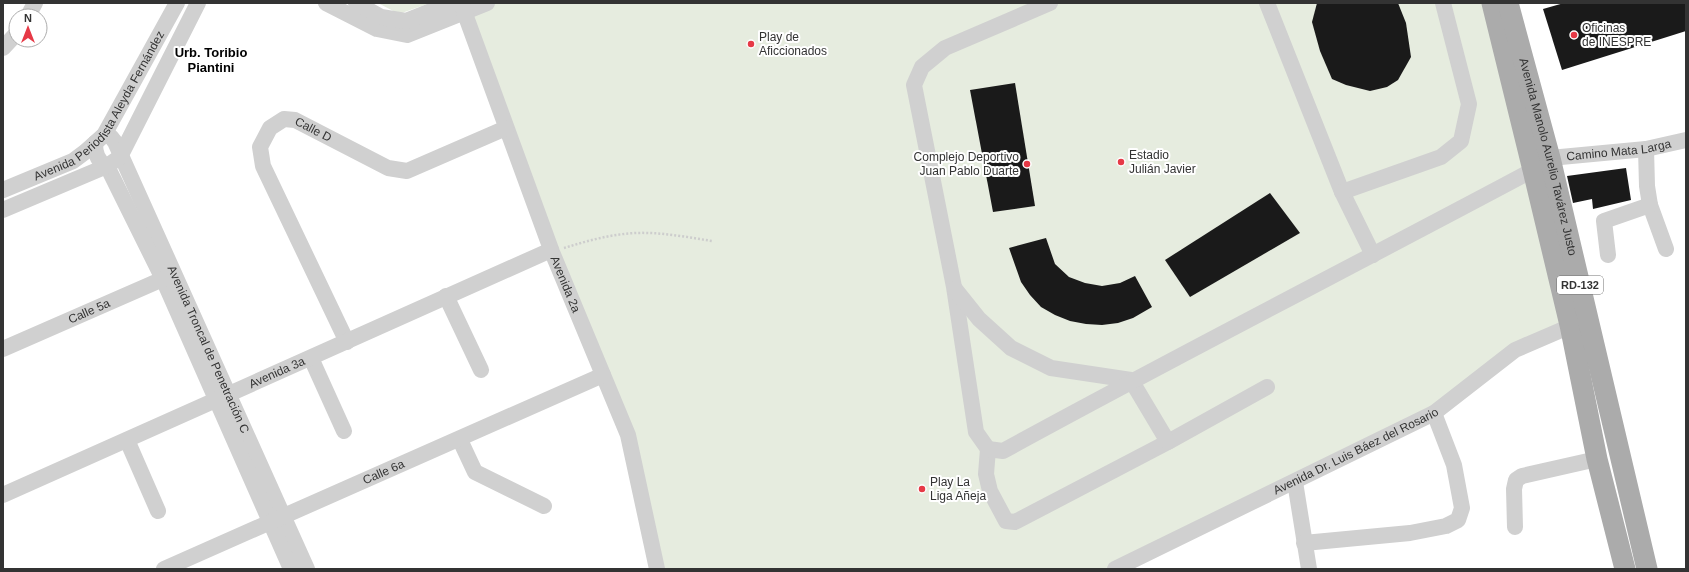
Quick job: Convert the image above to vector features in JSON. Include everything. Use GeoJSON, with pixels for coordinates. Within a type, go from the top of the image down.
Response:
{"type":"FeatureCollection","features":[{"type":"Feature","properties":{"kind":"main road","name":"Avenida Manolo Aurelio Tavárez Justo"},"geometry":{"type":"LineString","coordinates":[[1492,3],[1533,170],[1579,322],[1647,569]]}},
{"type":"Feature","properties":{"kind":"main road","name":"Avenida Manolo Aurelio Tavárez Justo"},"geometry":{"type":"LineString","coordinates":[[1508,3],[1550,158],[1579,322],[1597,459],[1625,569]]}},
{"type":"Feature","properties":{"kind":"street","name":"Avenida Periodista Aleyda Fernández"},"geometry":{"type":"LineString","coordinates":[[3,190],[73,161],[100,139],[178,3]]}},
{"type":"Feature","properties":{"kind":"street","name":"Avenida Periodista Aleyda Fernández"},"geometry":{"type":"LineString","coordinates":[[3,210],[107,166],[120,157],[198,3]]}},
{"type":"Feature","properties":{"kind":"street"},"geometry":{"type":"LineString","coordinates":[[326,3],[377,29],[407,35],[463,7],[487,3]]}},
{"type":"Feature","properties":{"kind":"street"},"geometry":{"type":"LineString","coordinates":[[356,3],[381,17],[406,21],[451,3]]}},
{"type":"Feature","properties":{"kind":"street"},"geometry":{"type":"LineString","coordinates":[[1050,3],[946,48],[922,67],[914,85],[954,288],[976,432],[988,449],[986,474],[990,491],[1006,521],[1010,523],[1015,522],[1168,442],[1267,387]]}},
{"type":"Feature","properties":{"kind":"street"},"geometry":{"type":"LineString","coordinates":[[1267,3],[1342,192],[1373,255]]}},
{"type":"Feature","properties":{"kind":"street"},"geometry":{"type":"LineString","coordinates":[[1342,192],[1441,157],[1461,141],[1469,104],[1443,3]]}},
{"type":"Feature","properties":{"kind":"street","name":"Avenida 2a"},"geometry":{"type":"LineString","coordinates":[[463,7],[552,251],[628,435],[657,569]]}},
{"type":"Feature","properties":{"kind":"street","name":"Calle D"},"geometry":{"type":"LineString","coordinates":[[347,342],[263,166],[260,147],[270,128],[284,119],[295,120],[388,168],[407,172],[506,128]]}},
{"type":"Feature","properties":{"kind":"street","name":"Avenida Troncal de Penetración C"},"geometry":{"type":"LineString","coordinates":[[168,277],[107,166],[102,164],[97,156],[100,139],[107,134],[115,142],[168,277],[277,519],[307,569]]}},
{"type":"Feature","properties":{"kind":"street","name":"Camino Mata Larga"},"geometry":{"type":"LineString","coordinates":[[1550,158],[1646,149],[1686,140]]}},
{"type":"Feature","properties":{"kind":"street"},"geometry":{"type":"LineString","coordinates":[[1646,149],[1647,186],[1650,205],[1666,249]]}},
{"type":"Feature","properties":{"kind":"street"},"geometry":{"type":"LineString","coordinates":[[988,449],[1003,451],[1131,380],[1373,255],[1533,170],[1550,158]]}},
{"type":"Feature","properties":{"kind":"street"},"geometry":{"type":"LineString","coordinates":[[1608,255],[1604,221],[1650,205]]}},
{"type":"Feature","properties":{"kind":"street","name":"Avenida 3a"},"geometry":{"type":"LineString","coordinates":[[3,495],[347,342],[446,296],[552,251]]}},
{"type":"Feature","properties":{"kind":"street","name":"Calle 5a"},"geometry":{"type":"LineString","coordinates":[[3,349],[168,277]]}},
{"type":"Feature","properties":{"kind":"street"},"geometry":{"type":"LineString","coordinates":[[954,288],[979,319],[1011,348],[1051,368],[1131,380]]}},
{"type":"Feature","properties":{"kind":"street"},"geometry":{"type":"LineString","coordinates":[[446,296],[481,370]]}},
{"type":"Feature","properties":{"kind":"street","name":"Avenida Dr. Luis Báez del Rosario"},"geometry":{"type":"LineString","coordinates":[[1115,569],[1434,414],[1515,350],[1579,322]]}},
{"type":"Feature","properties":{"kind":"street"},"geometry":{"type":"LineString","coordinates":[[311,358],[344,431]]}},
{"type":"Feature","properties":{"kind":"street","name":"Calle 6a"},"geometry":{"type":"LineString","coordinates":[[164,569],[460,440],[603,375]]}},
{"type":"Feature","properties":{"kind":"street"},"geometry":{"type":"LineString","coordinates":[[1131,380],[1168,442]]}},
{"type":"Feature","properties":{"kind":"street"},"geometry":{"type":"LineString","coordinates":[[1304,543],[1410,533],[1446,526],[1458,520],[1462,508],[1454,465],[1434,414]]}},
{"type":"Feature","properties":{"kind":"street"},"geometry":{"type":"LineString","coordinates":[[127,440],[158,511]]}},
{"type":"Feature","properties":{"kind":"street"},"geometry":{"type":"LineString","coordinates":[[460,440],[475,472],[544,506]]}},
{"type":"Feature","properties":{"kind":"street"},"geometry":{"type":"LineString","coordinates":[[1515,527],[1514,489],[1516,480],[1522,476],[1597,459]]}},
{"type":"Feature","properties":{"kind":"street"},"geometry":{"type":"LineString","coordinates":[[1295,482],[1308,569]]}},
{"type":"Feature","properties":{"kind":"street","name":"Avenida Troncal de Penetración C"},"geometry":{"type":"LineString","coordinates":[[277,519],[291,569]]}},
{"type":"Feature","properties":{"kind":"path"},"geometry":{"type":"LineString","coordinates":[[552,251],[597,238],[635,233],[661,234],[712,241]]}},
{"type":"Feature","properties":{"kind":"shaded area"},"geometry":{"type":"Polygon","coordinates":[[[378,3],[430,3],[399,14],[378,3]]]}},
{"type":"Feature","properties":{"kind":"shaded area","name":"Complejo Deportivo Juan Pablo Duarte"},"geometry":{"type":"Polygon","coordinates":[[[461,3],[1491,3],[1570,325],[1515,350],[1434,413],[1114,569],[657,569],[628,435],[461,3]]]}},
{"type":"Feature","properties":{"kind":"building"},"geometry":{"type":"Polygon","coordinates":[[[1317,3],[1398,3],[1406,23],[1411,57],[1398,80],[1387,87],[1370,91],[1346,85],[1332,79],[1320,51],[1312,22],[1317,3]]]}},
{"type":"Feature","properties":{"kind":"building"},"geometry":{"type":"Polygon","coordinates":[[[1564,3],[1686,3],[1686,31],[1562,70],[1543,9],[1564,3]]]}},
{"type":"Feature","properties":{"kind":"building"},"geometry":{"type":"Polygon","coordinates":[[[1015,83],[1035,206],[993,212],[970,90],[1015,83]]]}},
{"type":"Feature","properties":{"kind":"building"},"geometry":{"type":"Polygon","coordinates":[[[1626,168],[1631,200],[1593,209],[1592,199],[1573,203],[1567,176],[1626,168]]]}},
{"type":"Feature","properties":{"kind":"building"},"geometry":{"type":"Polygon","coordinates":[[[1270,193],[1300,233],[1190,297],[1165,260],[1270,193]]]}},
{"type":"Feature","properties":{"kind":"building"},"geometry":{"type":"Polygon","coordinates":[[[1046,238],[1055,264],[1069,277],[1085,283],[1102,286],[1120,283],[1135,276],[1152,307],[1133,318],[1118,323],[1102,325],[1070,321],[1041,307],[1021,282],[1009,248],[1046,238]]]}},
{"type":"Feature","properties":{"kind":"place","name":"Oficinas de INESPRE"},"geometry":{"type":"Point","coordinates":[1574,35]}},
{"type":"Feature","properties":{"kind":"place","name":"Play de Aficcionados"},"geometry":{"type":"Point","coordinates":[751,44]}},
{"type":"Feature","properties":{"kind":"place","name":"Estadio Julián Javier"},"geometry":{"type":"Point","coordinates":[1121,162]}},
{"type":"Feature","properties":{"kind":"place","name":"Complejo Deportivo Juan Pablo Duarte"},"geometry":{"type":"Point","coordinates":[1027,164]}},
{"type":"Feature","properties":{"kind":"place","name":"Play La Liga Añeja"},"geometry":{"type":"Point","coordinates":[922,489]}},
{"type":"Feature","properties":{"kind":"district","name":"Urb. Toribio Piantini"},"geometry":{"type":"Point","coordinates":[211,60]}}]}
